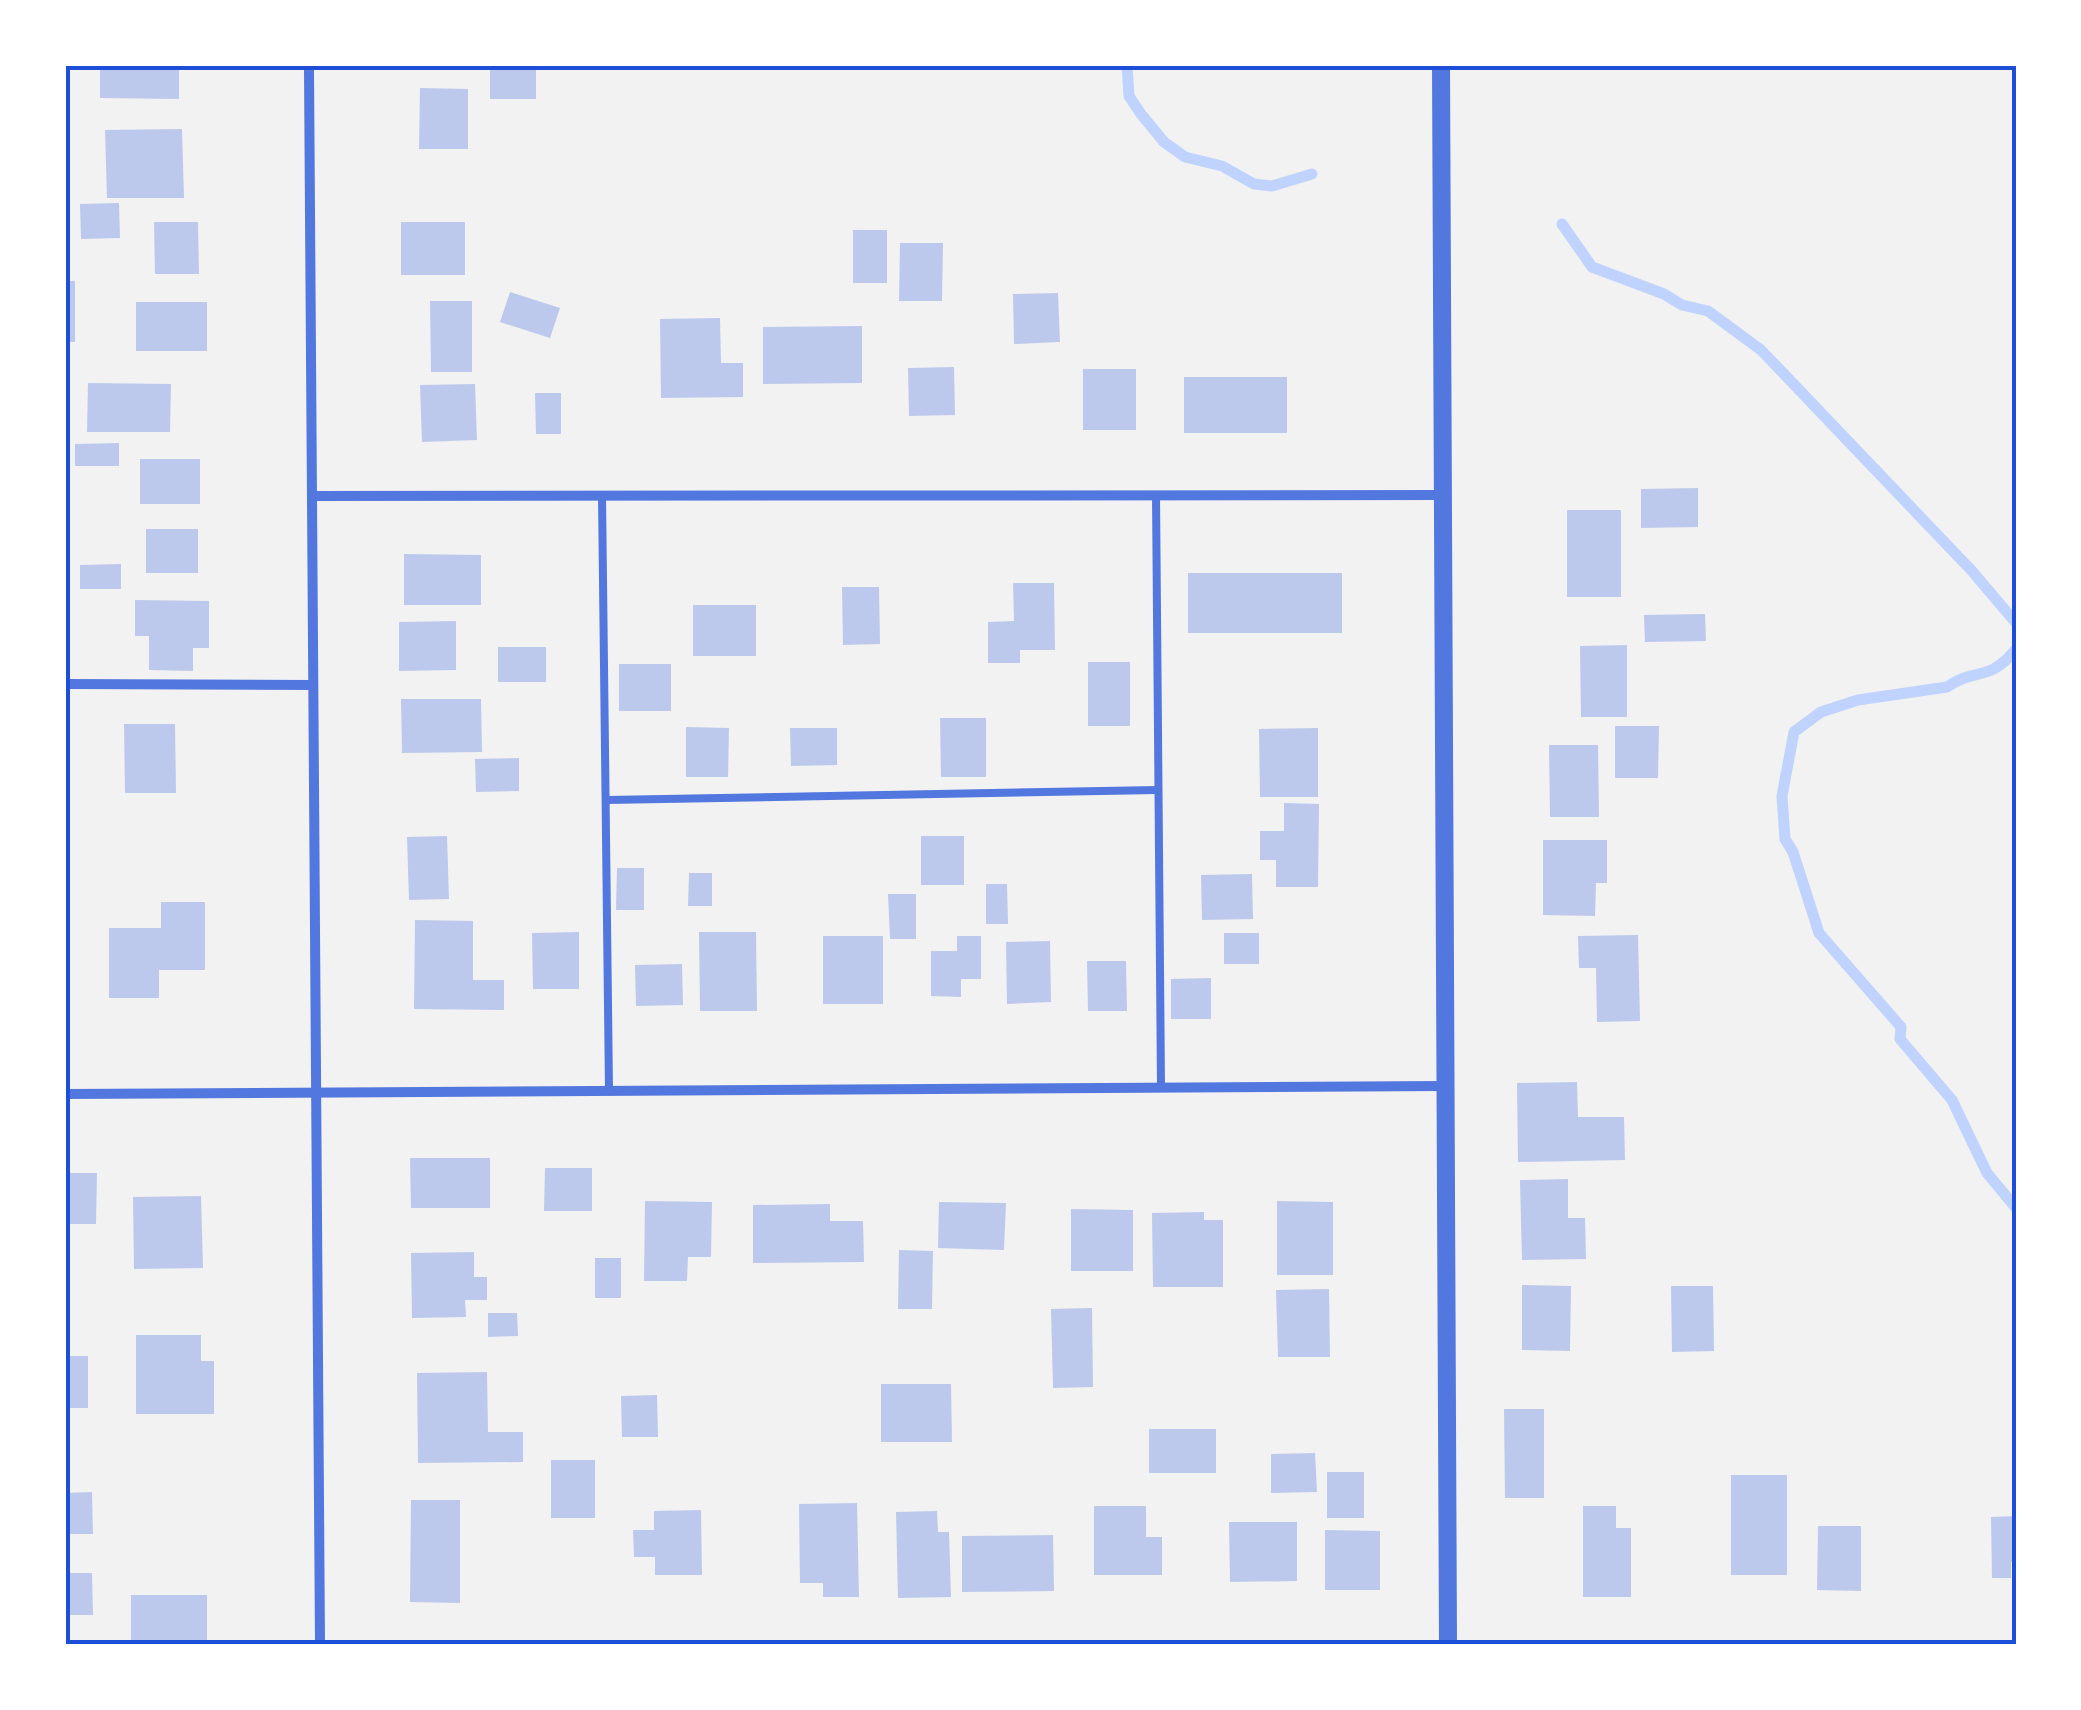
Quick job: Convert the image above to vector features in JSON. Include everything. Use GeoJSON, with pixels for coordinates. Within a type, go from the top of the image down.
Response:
{"type":"FeatureCollection","features":[{"type":"Feature","properties":{"kind":"street"},"geometry":{"type":"LineString","coordinates":[[1440,65],[1448,1645]]}},
{"type":"Feature","properties":{"kind":"street"},"geometry":{"type":"LineString","coordinates":[[308,70],[320,1645]]}},
{"type":"Feature","properties":{"kind":"street"},"geometry":{"type":"LineString","coordinates":[[312,496],[1443,495]]}},
{"type":"Feature","properties":{"kind":"street"},"geometry":{"type":"LineString","coordinates":[[65,684],[313,685]]}},
{"type":"Feature","properties":{"kind":"street"},"geometry":{"type":"LineString","coordinates":[[65,1094],[1445,1086]]}},
{"type":"Feature","properties":{"kind":"lane"},"geometry":{"type":"LineString","coordinates":[[602,495],[609,1090]]}},
{"type":"Feature","properties":{"kind":"lane"},"geometry":{"type":"LineString","coordinates":[[1156,495],[1161,1087]]}},
{"type":"Feature","properties":{"kind":"lane"},"geometry":{"type":"LineString","coordinates":[[606,800],[1158,790]]}},
{"type":"Feature","properties":{"kind":"building"},"geometry":{"type":"Polygon","coordinates":[[[100,65],[179,65],[179,99],[100,98],[100,65]]]}},
{"type":"Feature","properties":{"kind":"building"},"geometry":{"type":"Polygon","coordinates":[[[490,65],[536,65],[536,99],[490,99],[490,65]]]}},
{"type":"Feature","properties":{"kind":"building"},"geometry":{"type":"Polygon","coordinates":[[[420,88],[468,89],[468,149],[419,149],[420,88]]]}},
{"type":"Feature","properties":{"kind":"building"},"geometry":{"type":"Polygon","coordinates":[[[182,129],[184,198],[107,198],[105,130],[182,129]]]}},
{"type":"Feature","properties":{"kind":"building"},"geometry":{"type":"Polygon","coordinates":[[[119,203],[120,238],[81,239],[80,204],[119,203]]]}},
{"type":"Feature","properties":{"kind":"building"},"geometry":{"type":"Polygon","coordinates":[[[154,222],[198,222],[199,274],[155,274],[154,222]]]}},
{"type":"Feature","properties":{"kind":"building"},"geometry":{"type":"Polygon","coordinates":[[[401,222],[465,222],[465,275],[401,275],[401,222]]]}},
{"type":"Feature","properties":{"kind":"building"},"geometry":{"type":"Polygon","coordinates":[[[853,230],[887,230],[887,283],[853,283],[853,230]]]}},
{"type":"Feature","properties":{"kind":"building"},"geometry":{"type":"Polygon","coordinates":[[[900,243],[943,243],[942,301],[899,301],[900,243]]]}},
{"type":"Feature","properties":{"kind":"building"},"geometry":{"type":"Polygon","coordinates":[[[65,281],[75,281],[75,342],[65,342],[65,281]]]}},
{"type":"Feature","properties":{"kind":"building"},"geometry":{"type":"Polygon","coordinates":[[[510,292],[560,308],[550,338],[500,322],[510,292]]]}},
{"type":"Feature","properties":{"kind":"building"},"geometry":{"type":"Polygon","coordinates":[[[1058,293],[1060,342],[1014,344],[1013,294],[1058,293]]]}},
{"type":"Feature","properties":{"kind":"building"},"geometry":{"type":"Polygon","coordinates":[[[430,301],[472,301],[472,372],[431,372],[430,301]]]}},
{"type":"Feature","properties":{"kind":"building"},"geometry":{"type":"Polygon","coordinates":[[[136,302],[207,302],[207,351],[136,351],[136,302]]]}},
{"type":"Feature","properties":{"kind":"building"},"geometry":{"type":"Polygon","coordinates":[[[720,318],[721,363],[743,363],[743,397],[661,398],[660,319],[720,318]]]}},
{"type":"Feature","properties":{"kind":"building"},"geometry":{"type":"Polygon","coordinates":[[[862,326],[862,383],[763,384],[763,327],[862,326]]]}},
{"type":"Feature","properties":{"kind":"building"},"geometry":{"type":"Polygon","coordinates":[[[954,367],[955,415],[909,416],[908,368],[954,367]]]}},
{"type":"Feature","properties":{"kind":"building"},"geometry":{"type":"Polygon","coordinates":[[[1083,369],[1136,369],[1136,430],[1083,430],[1083,369]]]}},
{"type":"Feature","properties":{"kind":"building"},"geometry":{"type":"Polygon","coordinates":[[[1184,377],[1287,377],[1287,433],[1184,433],[1184,377]]]}},
{"type":"Feature","properties":{"kind":"building"},"geometry":{"type":"Polygon","coordinates":[[[88,383],[171,384],[170,432],[87,432],[88,383]]]}},
{"type":"Feature","properties":{"kind":"building"},"geometry":{"type":"Polygon","coordinates":[[[475,384],[477,440],[422,442],[420,385],[475,384]]]}},
{"type":"Feature","properties":{"kind":"building"},"geometry":{"type":"Polygon","coordinates":[[[535,393],[561,393],[561,434],[536,434],[535,393]]]}},
{"type":"Feature","properties":{"kind":"building"},"geometry":{"type":"Polygon","coordinates":[[[119,443],[119,466],[75,466],[75,444],[119,443]]]}},
{"type":"Feature","properties":{"kind":"building"},"geometry":{"type":"Polygon","coordinates":[[[140,459],[200,459],[200,504],[140,504],[140,459]]]}},
{"type":"Feature","properties":{"kind":"building"},"geometry":{"type":"Polygon","coordinates":[[[1698,488],[1698,527],[1641,528],[1641,489],[1698,488]]]}},
{"type":"Feature","properties":{"kind":"building"},"geometry":{"type":"Polygon","coordinates":[[[1567,510],[1621,510],[1621,597],[1567,597],[1567,510]]]}},
{"type":"Feature","properties":{"kind":"building"},"geometry":{"type":"Polygon","coordinates":[[[146,529],[198,529],[198,573],[146,573],[146,529]]]}},
{"type":"Feature","properties":{"kind":"building"},"geometry":{"type":"Polygon","coordinates":[[[404,554],[481,555],[481,605],[404,605],[404,554]]]}},
{"type":"Feature","properties":{"kind":"building"},"geometry":{"type":"Polygon","coordinates":[[[121,564],[121,589],[80,589],[80,565],[121,564]]]}},
{"type":"Feature","properties":{"kind":"building"},"geometry":{"type":"Polygon","coordinates":[[[1188,573],[1342,573],[1342,633],[1188,633],[1188,573]]]}},
{"type":"Feature","properties":{"kind":"building"},"geometry":{"type":"Polygon","coordinates":[[[1013,583],[1054,583],[1055,650],[1020,650],[1020,663],[988,663],[988,622],[1014,621],[1013,583]]]}},
{"type":"Feature","properties":{"kind":"building"},"geometry":{"type":"Polygon","coordinates":[[[842,587],[879,587],[880,644],[843,645],[842,587]]]}},
{"type":"Feature","properties":{"kind":"building"},"geometry":{"type":"Polygon","coordinates":[[[135,600],[209,601],[209,648],[193,648],[193,671],[149,670],[149,636],[135,636],[135,600]]]}},
{"type":"Feature","properties":{"kind":"building"},"geometry":{"type":"Polygon","coordinates":[[[693,605],[756,605],[756,656],[693,656],[693,605]]]}},
{"type":"Feature","properties":{"kind":"building"},"geometry":{"type":"Polygon","coordinates":[[[1705,614],[1706,641],[1645,642],[1644,615],[1705,614]]]}},
{"type":"Feature","properties":{"kind":"building"},"geometry":{"type":"Polygon","coordinates":[[[456,621],[456,670],[399,671],[399,622],[456,621]]]}},
{"type":"Feature","properties":{"kind":"building"},"geometry":{"type":"Polygon","coordinates":[[[1627,645],[1627,717],[1581,717],[1580,646],[1627,645]]]}},
{"type":"Feature","properties":{"kind":"building"},"geometry":{"type":"Polygon","coordinates":[[[498,647],[546,647],[546,682],[498,682],[498,647]]]}},
{"type":"Feature","properties":{"kind":"building"},"geometry":{"type":"Polygon","coordinates":[[[1088,662],[1130,662],[1130,726],[1088,726],[1088,662]]]}},
{"type":"Feature","properties":{"kind":"building"},"geometry":{"type":"Polygon","coordinates":[[[619,664],[671,664],[671,711],[619,711],[619,664]]]}},
{"type":"Feature","properties":{"kind":"building"},"geometry":{"type":"Polygon","coordinates":[[[401,699],[481,699],[482,752],[402,753],[401,699]]]}},
{"type":"Feature","properties":{"kind":"building"},"geometry":{"type":"Polygon","coordinates":[[[940,718],[986,718],[986,777],[941,777],[940,718]]]}},
{"type":"Feature","properties":{"kind":"building"},"geometry":{"type":"Polygon","coordinates":[[[124,724],[175,724],[176,793],[125,793],[124,724]]]}},
{"type":"Feature","properties":{"kind":"building"},"geometry":{"type":"Polygon","coordinates":[[[1615,726],[1659,726],[1658,778],[1615,778],[1615,726]]]}},
{"type":"Feature","properties":{"kind":"building"},"geometry":{"type":"Polygon","coordinates":[[[686,727],[729,728],[728,777],[686,777],[686,727]]]}},
{"type":"Feature","properties":{"kind":"building"},"geometry":{"type":"Polygon","coordinates":[[[790,728],[837,728],[837,765],[791,766],[790,728]]]}},
{"type":"Feature","properties":{"kind":"building"},"geometry":{"type":"Polygon","coordinates":[[[1318,728],[1318,797],[1260,797],[1259,729],[1318,728]]]}},
{"type":"Feature","properties":{"kind":"building"},"geometry":{"type":"Polygon","coordinates":[[[1549,745],[1598,745],[1599,817],[1550,817],[1549,745]]]}},
{"type":"Feature","properties":{"kind":"building"},"geometry":{"type":"Polygon","coordinates":[[[519,758],[519,791],[476,792],[475,759],[519,758]]]}},
{"type":"Feature","properties":{"kind":"building"},"geometry":{"type":"Polygon","coordinates":[[[1284,803],[1319,804],[1318,887],[1276,887],[1276,860],[1260,860],[1260,831],[1284,831],[1284,803]]]}},
{"type":"Feature","properties":{"kind":"building"},"geometry":{"type":"Polygon","coordinates":[[[447,836],[449,899],[409,900],[407,837],[447,836]]]}},
{"type":"Feature","properties":{"kind":"building"},"geometry":{"type":"Polygon","coordinates":[[[921,836],[964,836],[964,885],[921,885],[921,836]]]}},
{"type":"Feature","properties":{"kind":"building"},"geometry":{"type":"Polygon","coordinates":[[[1543,840],[1607,840],[1607,883],[1596,883],[1595,916],[1543,915],[1543,840]]]}},
{"type":"Feature","properties":{"kind":"building"},"geometry":{"type":"Polygon","coordinates":[[[617,868],[644,868],[644,910],[616,910],[617,868]]]}},
{"type":"Feature","properties":{"kind":"building"},"geometry":{"type":"Polygon","coordinates":[[[689,873],[712,873],[712,906],[688,906],[689,873]]]}},
{"type":"Feature","properties":{"kind":"building"},"geometry":{"type":"Polygon","coordinates":[[[1252,874],[1253,919],[1202,920],[1201,875],[1252,874]]]}},
{"type":"Feature","properties":{"kind":"building"},"geometry":{"type":"Polygon","coordinates":[[[986,884],[1007,884],[1008,924],[986,924],[986,884]]]}},
{"type":"Feature","properties":{"kind":"building"},"geometry":{"type":"Polygon","coordinates":[[[888,894],[916,894],[916,939],[890,939],[888,894]]]}},
{"type":"Feature","properties":{"kind":"building"},"geometry":{"type":"Polygon","coordinates":[[[161,902],[205,902],[205,970],[159,970],[159,998],[109,998],[109,928],[161,928],[161,902]]]}},
{"type":"Feature","properties":{"kind":"building"},"geometry":{"type":"Polygon","coordinates":[[[415,920],[473,921],[473,980],[504,980],[504,1010],[414,1009],[415,920]]]}},
{"type":"Feature","properties":{"kind":"building"},"geometry":{"type":"Polygon","coordinates":[[[579,932],[579,989],[533,989],[532,933],[579,932]]]}},
{"type":"Feature","properties":{"kind":"building"},"geometry":{"type":"Polygon","coordinates":[[[699,932],[756,932],[757,1011],[700,1011],[699,932]]]}},
{"type":"Feature","properties":{"kind":"building"},"geometry":{"type":"Polygon","coordinates":[[[1224,933],[1259,933],[1259,964],[1224,964],[1224,933]]]}},
{"type":"Feature","properties":{"kind":"building"},"geometry":{"type":"Polygon","coordinates":[[[1638,935],[1640,1021],[1597,1022],[1596,968],[1579,968],[1578,936],[1638,935]]]}},
{"type":"Feature","properties":{"kind":"building"},"geometry":{"type":"Polygon","coordinates":[[[823,936],[883,936],[883,1004],[823,1004],[823,936]]]}},
{"type":"Feature","properties":{"kind":"building"},"geometry":{"type":"Polygon","coordinates":[[[957,936],[981,936],[981,979],[961,979],[961,997],[931,996],[931,951],[957,951],[957,936]]]}},
{"type":"Feature","properties":{"kind":"building"},"geometry":{"type":"Polygon","coordinates":[[[1050,941],[1051,1002],[1007,1004],[1006,942],[1050,941]]]}},
{"type":"Feature","properties":{"kind":"building"},"geometry":{"type":"Polygon","coordinates":[[[1087,961],[1126,961],[1127,1011],[1088,1011],[1087,961]]]}},
{"type":"Feature","properties":{"kind":"building"},"geometry":{"type":"Polygon","coordinates":[[[682,964],[683,1005],[636,1006],[635,965],[682,964]]]}},
{"type":"Feature","properties":{"kind":"building"},"geometry":{"type":"Polygon","coordinates":[[[1211,978],[1211,1019],[1171,1019],[1171,979],[1211,978]]]}},
{"type":"Feature","properties":{"kind":"building"},"geometry":{"type":"Polygon","coordinates":[[[1577,1082],[1578,1117],[1624,1117],[1625,1160],[1518,1162],[1517,1083],[1577,1082]]]}},
{"type":"Feature","properties":{"kind":"building"},"geometry":{"type":"Polygon","coordinates":[[[410,1158],[490,1158],[490,1208],[411,1208],[410,1158]]]}},
{"type":"Feature","properties":{"kind":"building"},"geometry":{"type":"Polygon","coordinates":[[[545,1168],[592,1168],[592,1211],[544,1211],[545,1168]]]}},
{"type":"Feature","properties":{"kind":"building"},"geometry":{"type":"Polygon","coordinates":[[[65,1173],[97,1173],[96,1224],[65,1224],[65,1173]]]}},
{"type":"Feature","properties":{"kind":"building"},"geometry":{"type":"Polygon","coordinates":[[[1568,1179],[1568,1218],[1585,1218],[1586,1259],[1522,1260],[1520,1180],[1568,1179]]]}},
{"type":"Feature","properties":{"kind":"building"},"geometry":{"type":"Polygon","coordinates":[[[201,1196],[203,1268],[134,1269],[133,1197],[201,1196]]]}},
{"type":"Feature","properties":{"kind":"building"},"geometry":{"type":"Polygon","coordinates":[[[645,1201],[712,1202],[711,1257],[688,1257],[687,1281],[644,1281],[645,1201]]]}},
{"type":"Feature","properties":{"kind":"building"},"geometry":{"type":"Polygon","coordinates":[[[1277,1201],[1333,1202],[1333,1275],[1277,1275],[1277,1201]]]}},
{"type":"Feature","properties":{"kind":"building"},"geometry":{"type":"Polygon","coordinates":[[[939,1202],[1006,1203],[1004,1250],[938,1248],[939,1202]]]}},
{"type":"Feature","properties":{"kind":"building"},"geometry":{"type":"Polygon","coordinates":[[[830,1204],[830,1221],[863,1221],[864,1262],[753,1263],[753,1205],[830,1204]]]}},
{"type":"Feature","properties":{"kind":"building"},"geometry":{"type":"Polygon","coordinates":[[[1071,1209],[1133,1210],[1133,1271],[1071,1271],[1071,1209]]]}},
{"type":"Feature","properties":{"kind":"building"},"geometry":{"type":"Polygon","coordinates":[[[1204,1212],[1204,1220],[1223,1220],[1223,1287],[1153,1287],[1152,1213],[1204,1212]]]}},
{"type":"Feature","properties":{"kind":"building"},"geometry":{"type":"Polygon","coordinates":[[[899,1250],[933,1251],[932,1309],[898,1309],[899,1250]]]}},
{"type":"Feature","properties":{"kind":"building"},"geometry":{"type":"Polygon","coordinates":[[[474,1252],[474,1277],[487,1277],[487,1300],[465,1300],[466,1317],[412,1318],[411,1253],[474,1252]]]}},
{"type":"Feature","properties":{"kind":"building"},"geometry":{"type":"Polygon","coordinates":[[[595,1258],[621,1258],[621,1298],[595,1298],[595,1258]]]}},
{"type":"Feature","properties":{"kind":"building"},"geometry":{"type":"Polygon","coordinates":[[[1522,1285],[1571,1286],[1570,1351],[1522,1350],[1522,1285]]]}},
{"type":"Feature","properties":{"kind":"building"},"geometry":{"type":"Polygon","coordinates":[[[1671,1286],[1713,1286],[1714,1351],[1672,1352],[1671,1286]]]}},
{"type":"Feature","properties":{"kind":"building"},"geometry":{"type":"Polygon","coordinates":[[[1329,1289],[1330,1357],[1278,1357],[1276,1290],[1329,1289]]]}},
{"type":"Feature","properties":{"kind":"building"},"geometry":{"type":"Polygon","coordinates":[[[1092,1308],[1093,1387],[1053,1388],[1051,1309],[1092,1308]]]}},
{"type":"Feature","properties":{"kind":"building"},"geometry":{"type":"Polygon","coordinates":[[[488,1313],[517,1313],[518,1336],[488,1337],[488,1313]]]}},
{"type":"Feature","properties":{"kind":"building"},"geometry":{"type":"Polygon","coordinates":[[[136,1335],[201,1335],[201,1361],[214,1361],[214,1414],[136,1414],[136,1335]]]}},
{"type":"Feature","properties":{"kind":"building"},"geometry":{"type":"Polygon","coordinates":[[[65,1356],[88,1356],[88,1408],[65,1408],[65,1356]]]}},
{"type":"Feature","properties":{"kind":"building"},"geometry":{"type":"Polygon","coordinates":[[[487,1372],[488,1432],[523,1432],[523,1462],[418,1463],[417,1373],[487,1372]]]}},
{"type":"Feature","properties":{"kind":"building"},"geometry":{"type":"Polygon","coordinates":[[[881,1384],[951,1384],[952,1442],[881,1442],[881,1384]]]}},
{"type":"Feature","properties":{"kind":"building"},"geometry":{"type":"Polygon","coordinates":[[[657,1395],[658,1437],[622,1437],[621,1396],[657,1395]]]}},
{"type":"Feature","properties":{"kind":"building"},"geometry":{"type":"Polygon","coordinates":[[[1504,1409],[1544,1409],[1544,1498],[1505,1498],[1504,1409]]]}},
{"type":"Feature","properties":{"kind":"building"},"geometry":{"type":"Polygon","coordinates":[[[1149,1429],[1216,1429],[1216,1473],[1149,1473],[1149,1429]]]}},
{"type":"Feature","properties":{"kind":"building"},"geometry":{"type":"Polygon","coordinates":[[[1315,1453],[1317,1492],[1271,1493],[1271,1454],[1315,1453]]]}},
{"type":"Feature","properties":{"kind":"building"},"geometry":{"type":"Polygon","coordinates":[[[551,1460],[595,1460],[595,1518],[551,1518],[551,1460]]]}},
{"type":"Feature","properties":{"kind":"building"},"geometry":{"type":"Polygon","coordinates":[[[1327,1472],[1364,1472],[1364,1518],[1327,1518],[1327,1472]]]}},
{"type":"Feature","properties":{"kind":"building"},"geometry":{"type":"Polygon","coordinates":[[[1731,1475],[1787,1475],[1787,1575],[1731,1575],[1731,1475]]]}},
{"type":"Feature","properties":{"kind":"building"},"geometry":{"type":"Polygon","coordinates":[[[92,1492],[93,1534],[65,1534],[65,1493],[92,1492]]]}},
{"type":"Feature","properties":{"kind":"building"},"geometry":{"type":"Polygon","coordinates":[[[411,1500],[460,1500],[460,1603],[410,1602],[411,1500]]]}},
{"type":"Feature","properties":{"kind":"building"},"geometry":{"type":"Polygon","coordinates":[[[857,1503],[859,1597],[823,1597],[823,1583],[800,1583],[799,1504],[857,1503]]]}},
{"type":"Feature","properties":{"kind":"building"},"geometry":{"type":"Polygon","coordinates":[[[1094,1506],[1146,1506],[1146,1537],[1162,1537],[1162,1575],[1094,1575],[1094,1506]]]}},
{"type":"Feature","properties":{"kind":"building"},"geometry":{"type":"Polygon","coordinates":[[[1583,1506],[1616,1506],[1616,1528],[1631,1528],[1631,1597],[1583,1597],[1583,1506]]]}},
{"type":"Feature","properties":{"kind":"building"},"geometry":{"type":"Polygon","coordinates":[[[701,1510],[702,1575],[655,1575],[655,1557],[634,1557],[633,1530],[654,1530],[654,1511],[701,1510]]]}},
{"type":"Feature","properties":{"kind":"building"},"geometry":{"type":"Polygon","coordinates":[[[937,1511],[938,1532],[949,1532],[951,1597],[898,1598],[896,1512],[937,1511]]]}},
{"type":"Feature","properties":{"kind":"building"},"geometry":{"type":"Polygon","coordinates":[[[2016,1516],[2016,1562],[2011,1562],[2011,1578],[1992,1578],[1991,1517],[2016,1516]]]}},
{"type":"Feature","properties":{"kind":"building"},"geometry":{"type":"Polygon","coordinates":[[[1229,1522],[1297,1522],[1297,1581],[1230,1582],[1229,1522]]]}},
{"type":"Feature","properties":{"kind":"building"},"geometry":{"type":"Polygon","coordinates":[[[1818,1526],[1861,1526],[1861,1591],[1817,1590],[1818,1526]]]}},
{"type":"Feature","properties":{"kind":"building"},"geometry":{"type":"Polygon","coordinates":[[[1325,1530],[1380,1531],[1380,1590],[1325,1590],[1325,1530]]]}},
{"type":"Feature","properties":{"kind":"building"},"geometry":{"type":"Polygon","coordinates":[[[1053,1535],[1054,1591],[962,1592],[962,1536],[1053,1535]]]}},
{"type":"Feature","properties":{"kind":"building"},"geometry":{"type":"Polygon","coordinates":[[[65,1573],[92,1573],[93,1615],[65,1615],[65,1573]]]}},
{"type":"Feature","properties":{"kind":"building"},"geometry":{"type":"Polygon","coordinates":[[[131,1595],[207,1595],[207,1645],[131,1645],[131,1595]]]}},
{"type":"Feature","properties":{"kind":"waterway"},"geometry":{"type":"LineString","coordinates":[[1127,65],[1129,96],[1164,142],[1185,157],[1222,166],[1254,184],[1272,186],[1312,174]]}},
{"type":"Feature","properties":{"kind":"waterway"},"geometry":{"type":"LineString","coordinates":[[1562,224],[1592,267],[1664,294],[1682,305],[1708,311],[1761,350],[1972,571],[2016,623]]}},
{"type":"Feature","properties":{"kind":"waterway"},"geometry":{"type":"LineString","coordinates":[[2016,649],[1990,671],[1947,687],[1858,700],[1821,712],[1794,732],[1782,796],[1785,839],[1793,852],[1819,933],[1901,1027],[1900,1039],[1952,1100],[1987,1173],[2016,1208]]}}]}
